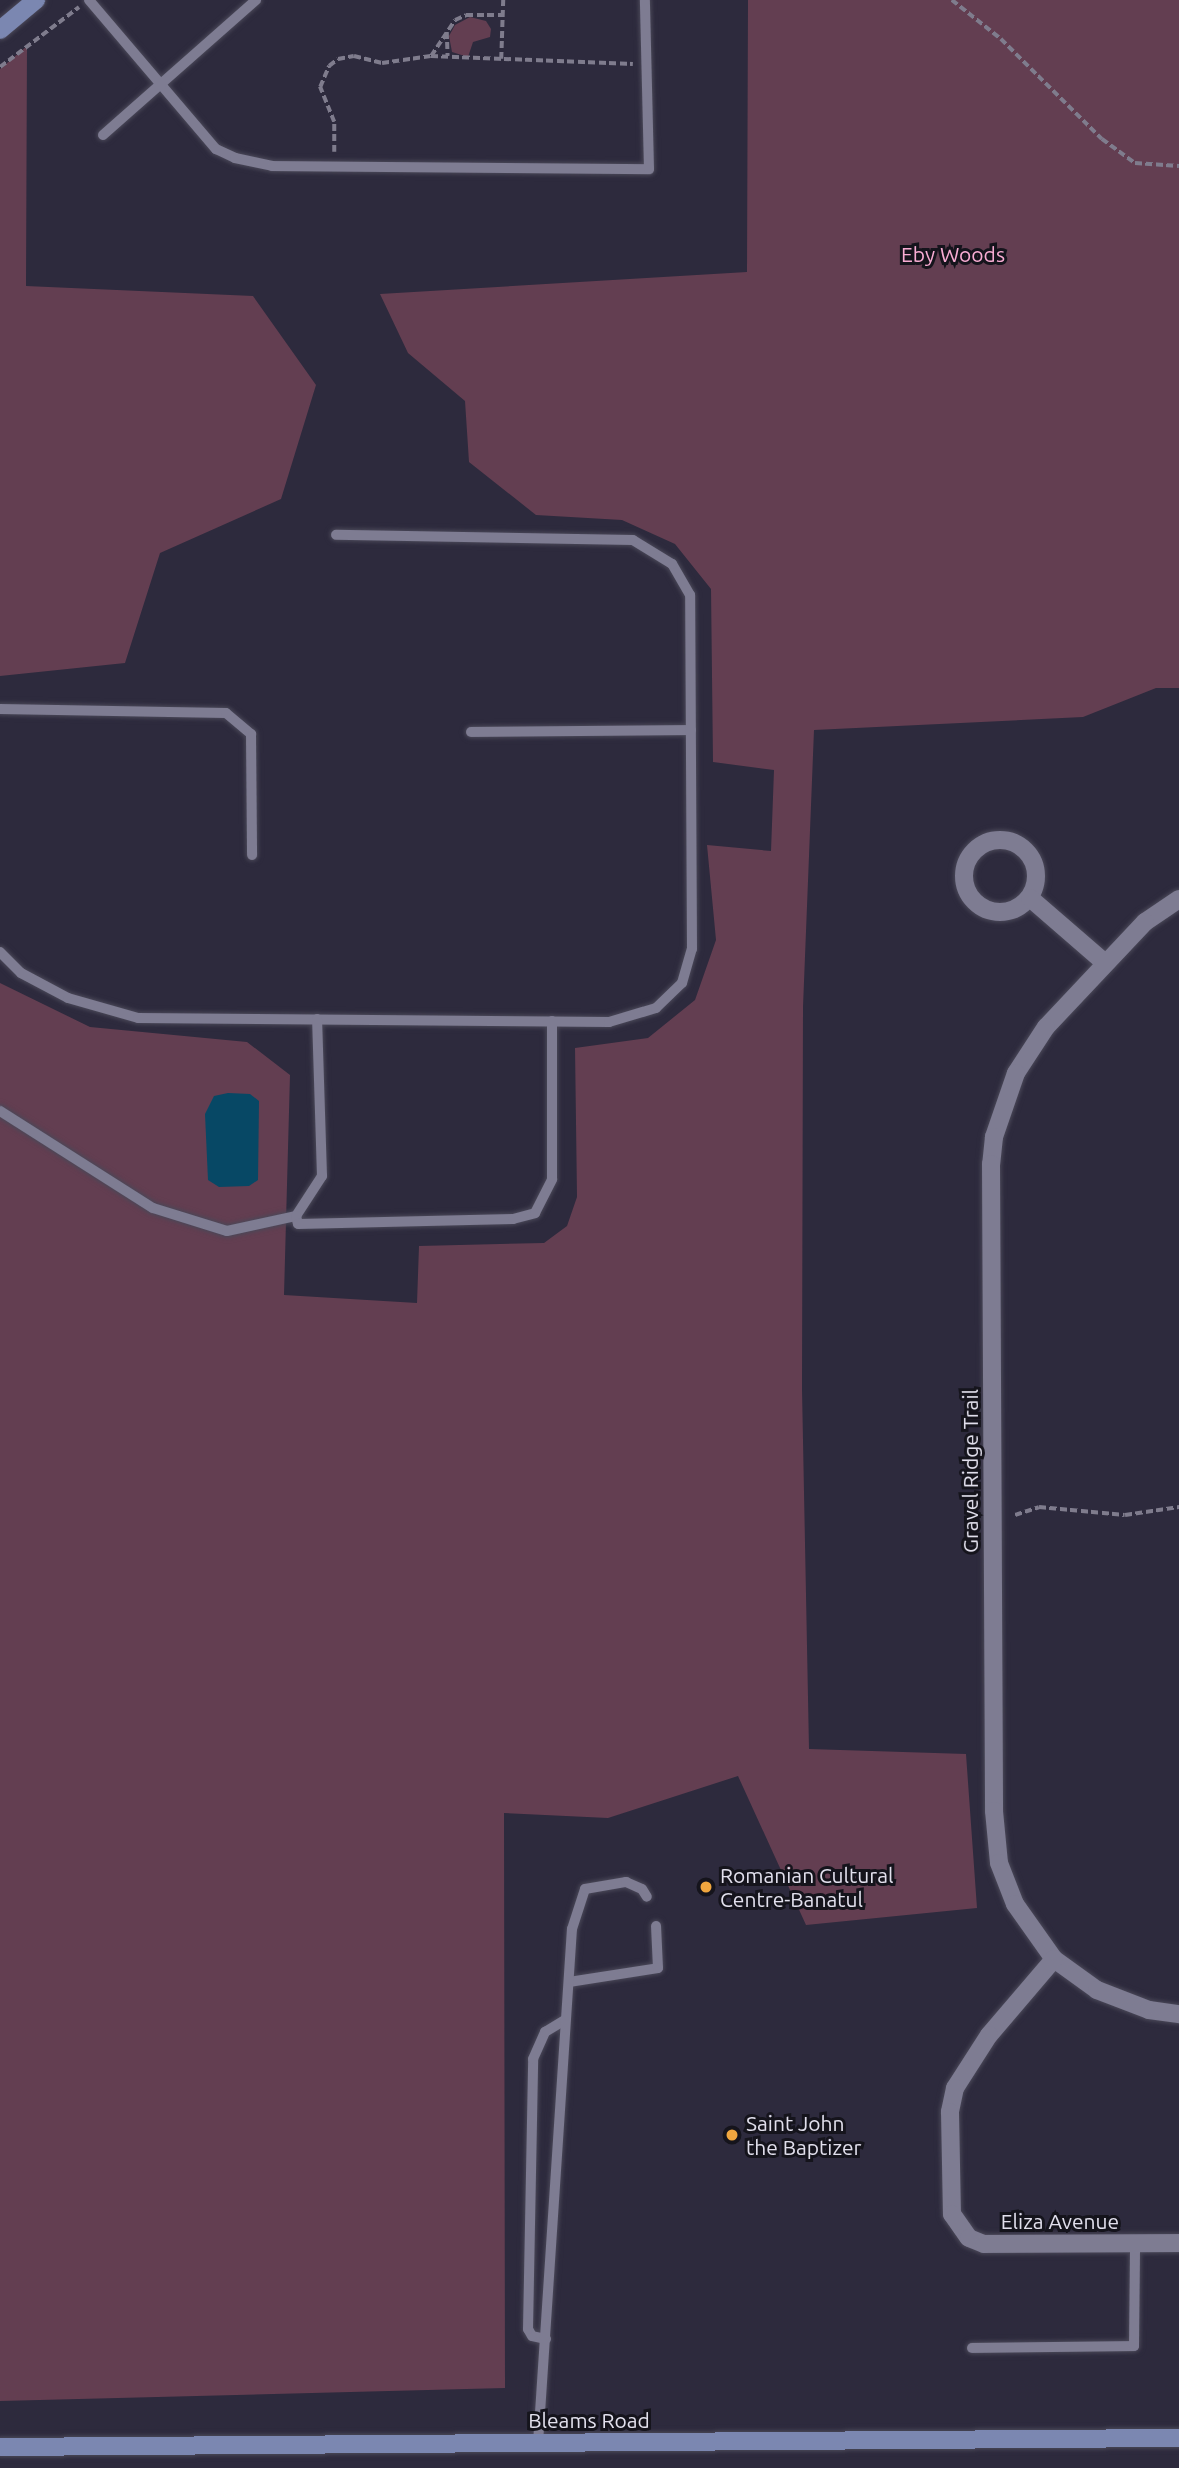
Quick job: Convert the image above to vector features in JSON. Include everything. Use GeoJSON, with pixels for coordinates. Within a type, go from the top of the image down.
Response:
{"type":"FeatureCollection","features":[{"type":"Feature","properties":{"kind":"main road"},"geometry":{"type":"LineString","coordinates":[[0,30],[36,0]]}},
{"type":"Feature","properties":{"kind":"main road","name":"Bleams Road"},"geometry":{"type":"LineString","coordinates":[[0,2447],[1179,2438]]}},
{"type":"Feature","properties":{"kind":"street"},"geometry":{"type":"LineString","coordinates":[[997,840],[1023,848],[1036,868],[1030,898],[1009,912],[987,911],[968,893],[964,871],[968,860],[985,843],[997,840]]}},
{"type":"Feature","properties":{"kind":"street"},"geometry":{"type":"LineString","coordinates":[[1030,898],[1104,962]]}},
{"type":"Feature","properties":{"kind":"street","name":"Gravel Ridge Trail"},"geometry":{"type":"LineString","coordinates":[[1179,899],[1145,922],[1104,962],[1046,1027],[1016,1073],[994,1137],[991,1164],[994,1811],[999,1863],[1011,1893],[1054,1959],[1097,1990],[1149,2010],[1179,2014]]}},
{"type":"Feature","properties":{"kind":"street","name":"Eliza Avenue"},"geometry":{"type":"LineString","coordinates":[[1054,1959],[989,2035],[955,2088],[950,2112],[951,2214],[969,2238],[984,2244],[1179,2243]]}},
{"type":"Feature","properties":{"kind":"lane"},"geometry":{"type":"LineString","coordinates":[[89,0],[216,149],[235,158],[272,166],[649,169],[649,65],[645,0]]}},
{"type":"Feature","properties":{"kind":"lane"},"geometry":{"type":"LineString","coordinates":[[103,135],[256,0]]}},
{"type":"Feature","properties":{"kind":"lane"},"geometry":{"type":"LineString","coordinates":[[0,952],[21,973],[68,998],[138,1018],[609,1022],[656,1008],[682,984],[692,949],[690,595],[672,564],[633,540],[336,536]]}},
{"type":"Feature","properties":{"kind":"lane"},"geometry":{"type":"LineString","coordinates":[[0,709],[226,713],[251,734],[252,855]]}},
{"type":"Feature","properties":{"kind":"lane"},"geometry":{"type":"LineString","coordinates":[[471,732],[691,730]]}},
{"type":"Feature","properties":{"kind":"lane"},"geometry":{"type":"LineString","coordinates":[[0,1111],[153,1208],[227,1231],[296,1216],[322,1176],[317,1019]]}},
{"type":"Feature","properties":{"kind":"lane"},"geometry":{"type":"LineString","coordinates":[[296,1216],[298,1224],[513,1219],[536,1213],[552,1180],[552,1021]]}},
{"type":"Feature","properties":{"kind":"lane"},"geometry":{"type":"LineString","coordinates":[[538,2443],[572,1929],[585,1889],[626,1882],[642,1889],[647,1897]]}},
{"type":"Feature","properties":{"kind":"lane"},"geometry":{"type":"LineString","coordinates":[[569,1982],[658,1968],[656,1926]]}},
{"type":"Feature","properties":{"kind":"lane"},"geometry":{"type":"LineString","coordinates":[[546,2339],[532,2336],[527,2329],[533,2059],[545,2032],[565,2020]]}},
{"type":"Feature","properties":{"kind":"lane"},"geometry":{"type":"LineString","coordinates":[[972,2348],[1134,2346],[1135,2243]]}},
{"type":"Feature","properties":{"kind":"path"},"geometry":{"type":"LineString","coordinates":[[501,59],[503,0]]}},
{"type":"Feature","properties":{"kind":"path"},"geometry":{"type":"LineString","coordinates":[[952,0],[1000,39],[1102,139],[1135,163],[1179,166]]}},
{"type":"Feature","properties":{"kind":"path"},"geometry":{"type":"LineString","coordinates":[[0,67],[78,7]]}},
{"type":"Feature","properties":{"kind":"path"},"geometry":{"type":"LineString","coordinates":[[430,56],[447,30],[466,15],[502,15]]}},
{"type":"Feature","properties":{"kind":"path"},"geometry":{"type":"LineString","coordinates":[[447,30],[448,57]]}},
{"type":"Feature","properties":{"kind":"path"},"geometry":{"type":"LineString","coordinates":[[335,166],[334,122],[320,87],[329,66],[354,56],[382,63],[430,56],[649,65]]}},
{"type":"Feature","properties":{"kind":"path"},"geometry":{"type":"LineString","coordinates":[[1015,1515],[1039,1507],[1125,1516],[1179,1507]]}},
{"type":"Feature","properties":{"kind":"green space","name":"Eby Woods"},"geometry":{"type":"Polygon","coordinates":[[[748,0],[1179,0],[1179,688],[1156,688],[1083,717],[814,730],[803,1007],[802,1389],[809,1749],[966,1754],[977,1908],[806,1925],[738,1776],[608,1818],[504,1813],[505,2388],[0,2401],[0,983],[90,1027],[247,1042],[290,1075],[284,1295],[417,1303],[419,1246],[544,1243],[567,1226],[577,1197],[575,1048],[648,1038],[695,1000],[716,940],[707,845],[771,851],[774,770],[713,762],[711,589],[675,544],[622,520],[536,515],[469,462],[465,401],[408,353],[380,294],[747,272],[748,0]]]}},
{"type":"Feature","properties":{"kind":"green space"},"geometry":{"type":"Polygon","coordinates":[[[470,17],[486,21],[491,29],[490,37],[473,42],[468,57],[452,52],[449,36],[455,25],[470,17]]]}},
{"type":"Feature","properties":{"kind":"green space"},"geometry":{"type":"Polygon","coordinates":[[[27,46],[26,286],[253,296],[316,385],[281,499],[160,553],[125,663],[0,676],[0,69],[27,46]]]}},
{"type":"Feature","properties":{"kind":"water"},"geometry":{"type":"Polygon","coordinates":[[[228,1093],[250,1094],[259,1101],[258,1180],[249,1186],[219,1187],[208,1180],[205,1114],[214,1096],[228,1093]]]}},
{"type":"Feature","properties":{"kind":"place","name":"Romanian Cultural Centre-Banatul"},"geometry":{"type":"Point","coordinates":[706,1887]}},
{"type":"Feature","properties":{"kind":"place","name":"Saint John the Baptizer"},"geometry":{"type":"Point","coordinates":[732,2135]}}]}
